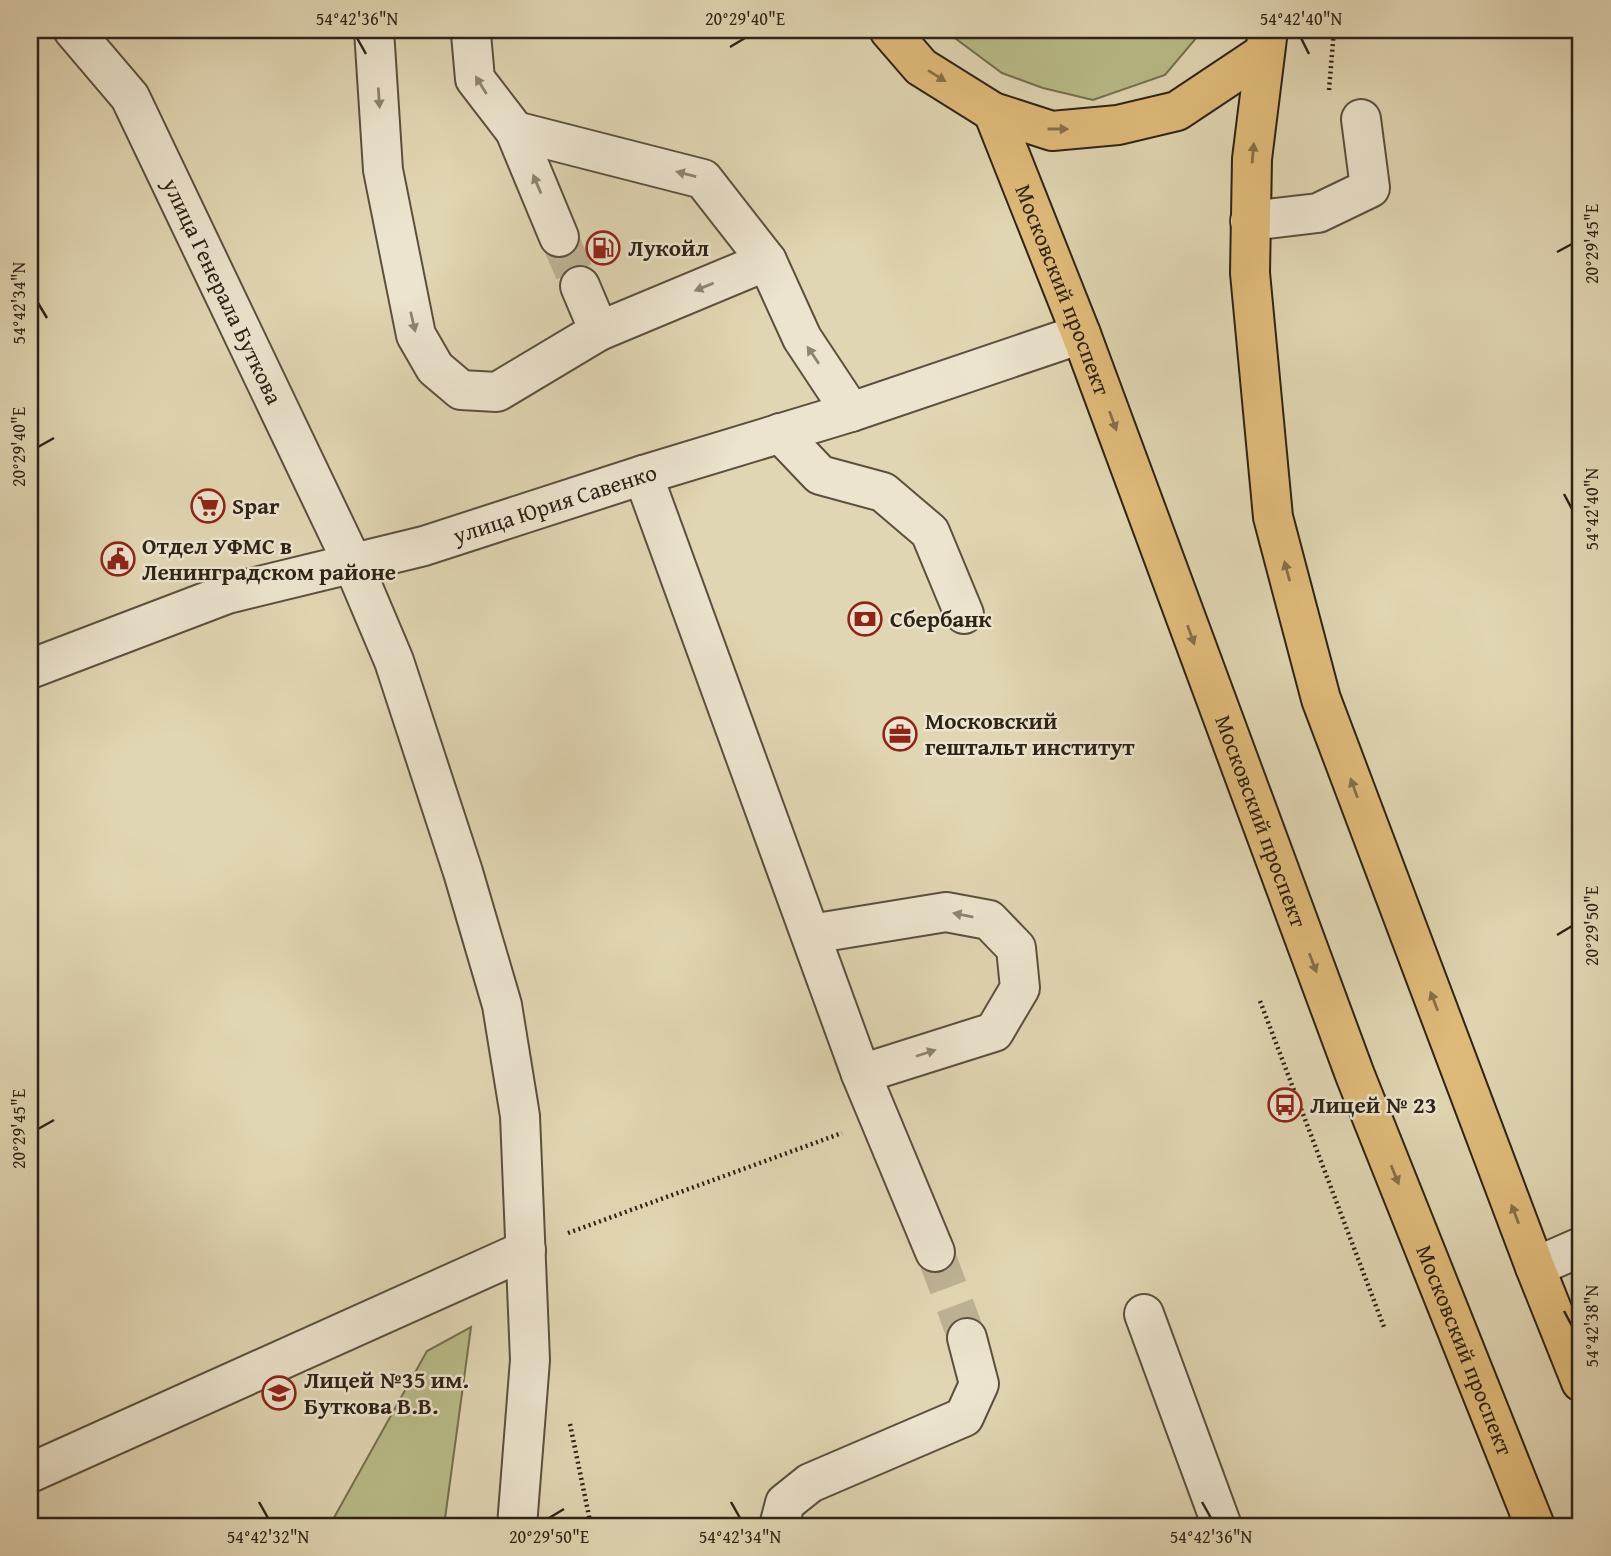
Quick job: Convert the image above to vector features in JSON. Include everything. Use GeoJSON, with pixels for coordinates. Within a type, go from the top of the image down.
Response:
{"type":"FeatureCollection","features":[{"type":"Feature","properties":{"kind":"main road"},"geometry":{"type":"LineString","coordinates":[[889,30],[921,66],[993,112],[1052,131],[1118,125],[1177,111],[1266,41]]}},
{"type":"Feature","properties":{"kind":"main road"},"geometry":{"type":"LineString","coordinates":[[1266,41],[1252,159],[1250,272],[1273,517],[1321,699],[1581,1382]]}},
{"type":"Feature","properties":{"kind":"main road","name":"Московский проспект"},"geometry":{"type":"LineString","coordinates":[[993,112],[1081,334],[1354,1075],[1535,1526]]}},
{"type":"Feature","properties":{"kind":"street","name":"улица Генерала Буткова"},"geometry":{"type":"LineString","coordinates":[[73,30],[130,97],[353,564],[394,661],[463,872],[502,1005],[542,1244],[517,1526]]}},
{"type":"Feature","properties":{"kind":"street"},"geometry":{"type":"LineString","coordinates":[[374,30],[386,183],[416,335],[435,368],[461,390],[497,392],[599,331],[767,261]]}},
{"type":"Feature","properties":{"kind":"street"},"geometry":{"type":"LineString","coordinates":[[474,30],[471,34],[475,79],[515,131],[559,237]]}},
{"type":"Feature","properties":{"kind":"street"},"geometry":{"type":"LineString","coordinates":[[1250,221],[1318,213],[1370,188],[1361,119]]}},
{"type":"Feature","properties":{"kind":"street"},"geometry":{"type":"LineString","coordinates":[[515,131],[703,179],[767,261],[802,338],[851,412]]}},
{"type":"Feature","properties":{"kind":"street"},"geometry":{"type":"LineString","coordinates":[[580,286],[599,331]]}},
{"type":"Feature","properties":{"kind":"street","name":"улица Юрия Савенко"},"geometry":{"type":"LineString","coordinates":[[30,669],[227,594],[424,546],[643,475],[851,412],[1081,334]]}},
{"type":"Feature","properties":{"kind":"street"},"geometry":{"type":"LineString","coordinates":[[780,433],[820,475],[883,492],[930,532],[964,614]]}},
{"type":"Feature","properties":{"kind":"street"},"geometry":{"type":"LineString","coordinates":[[643,475],[861,1074],[935,1252]]}},
{"type":"Feature","properties":{"kind":"street"},"geometry":{"type":"LineString","coordinates":[[811,934],[946,912],[989,920],[1016,947],[1020,988],[994,1032],[861,1074]]}},
{"type":"Feature","properties":{"kind":"street"},"geometry":{"type":"LineString","coordinates":[[30,1473],[542,1244]]}},
{"type":"Feature","properties":{"kind":"street"},"geometry":{"type":"LineString","coordinates":[[1535,1267],[1581,1247]]}},
{"type":"Feature","properties":{"kind":"street"},"geometry":{"type":"LineString","coordinates":[[1144,1314],[1222,1526]]}},
{"type":"Feature","properties":{"kind":"street"},"geometry":{"type":"LineString","coordinates":[[779,1526],[785,1503],[810,1483],[964,1417],[979,1384],[967,1338]]}},
{"type":"Feature","properties":{"kind":"path"},"geometry":{"type":"LineString","coordinates":[[1260,1001],[1384,1327]]}},
{"type":"Feature","properties":{"kind":"path"},"geometry":{"type":"LineString","coordinates":[[542,1244],[880,1119]]}},
{"type":"Feature","properties":{"kind":"path"},"geometry":{"type":"LineString","coordinates":[[569,1420],[591,1526]]}},
{"type":"Feature","properties":{"kind":"green space"},"geometry":{"type":"Polygon","coordinates":[[[944,30],[1203,30],[1165,75],[1093,100],[1043,88],[1002,73],[944,30]]]}},
{"type":"Feature","properties":{"kind":"green space"},"geometry":{"type":"Polygon","coordinates":[[[471,1327],[444,1526],[324,1526],[331,1523],[427,1351],[471,1327]]]}},
{"type":"Feature","properties":{"kind":"tunnel"},"geometry":{"type":"LineString","coordinates":[[559,237],[580,286]]}},
{"type":"Feature","properties":{"kind":"tunnel"},"geometry":{"type":"LineString","coordinates":[[935,1252],[967,1338]]}},
{"type":"Feature","properties":{"kind":"place","name":"Лукойл"},"geometry":{"type":"Point","coordinates":[603,248]}},
{"type":"Feature","properties":{"kind":"place","name":"Spar"},"geometry":{"type":"Point","coordinates":[208,506]}},
{"type":"Feature","properties":{"kind":"place","name":"Отдел УФМС в Ленинградском районе"},"geometry":{"type":"Point","coordinates":[118,559]}},
{"type":"Feature","properties":{"kind":"place","name":"Сбербанк"},"geometry":{"type":"Point","coordinates":[865,619]}},
{"type":"Feature","properties":{"kind":"place","name":"Московский гештальт институт"},"geometry":{"type":"Point","coordinates":[900,734]}},
{"type":"Feature","properties":{"kind":"place","name":"Лицей № 23"},"geometry":{"type":"Point","coordinates":[1285,1105]}},
{"type":"Feature","properties":{"kind":"place","name":"Лицей №35 им. Буткова В.В."},"geometry":{"type":"Point","coordinates":[279,1393]}}]}
